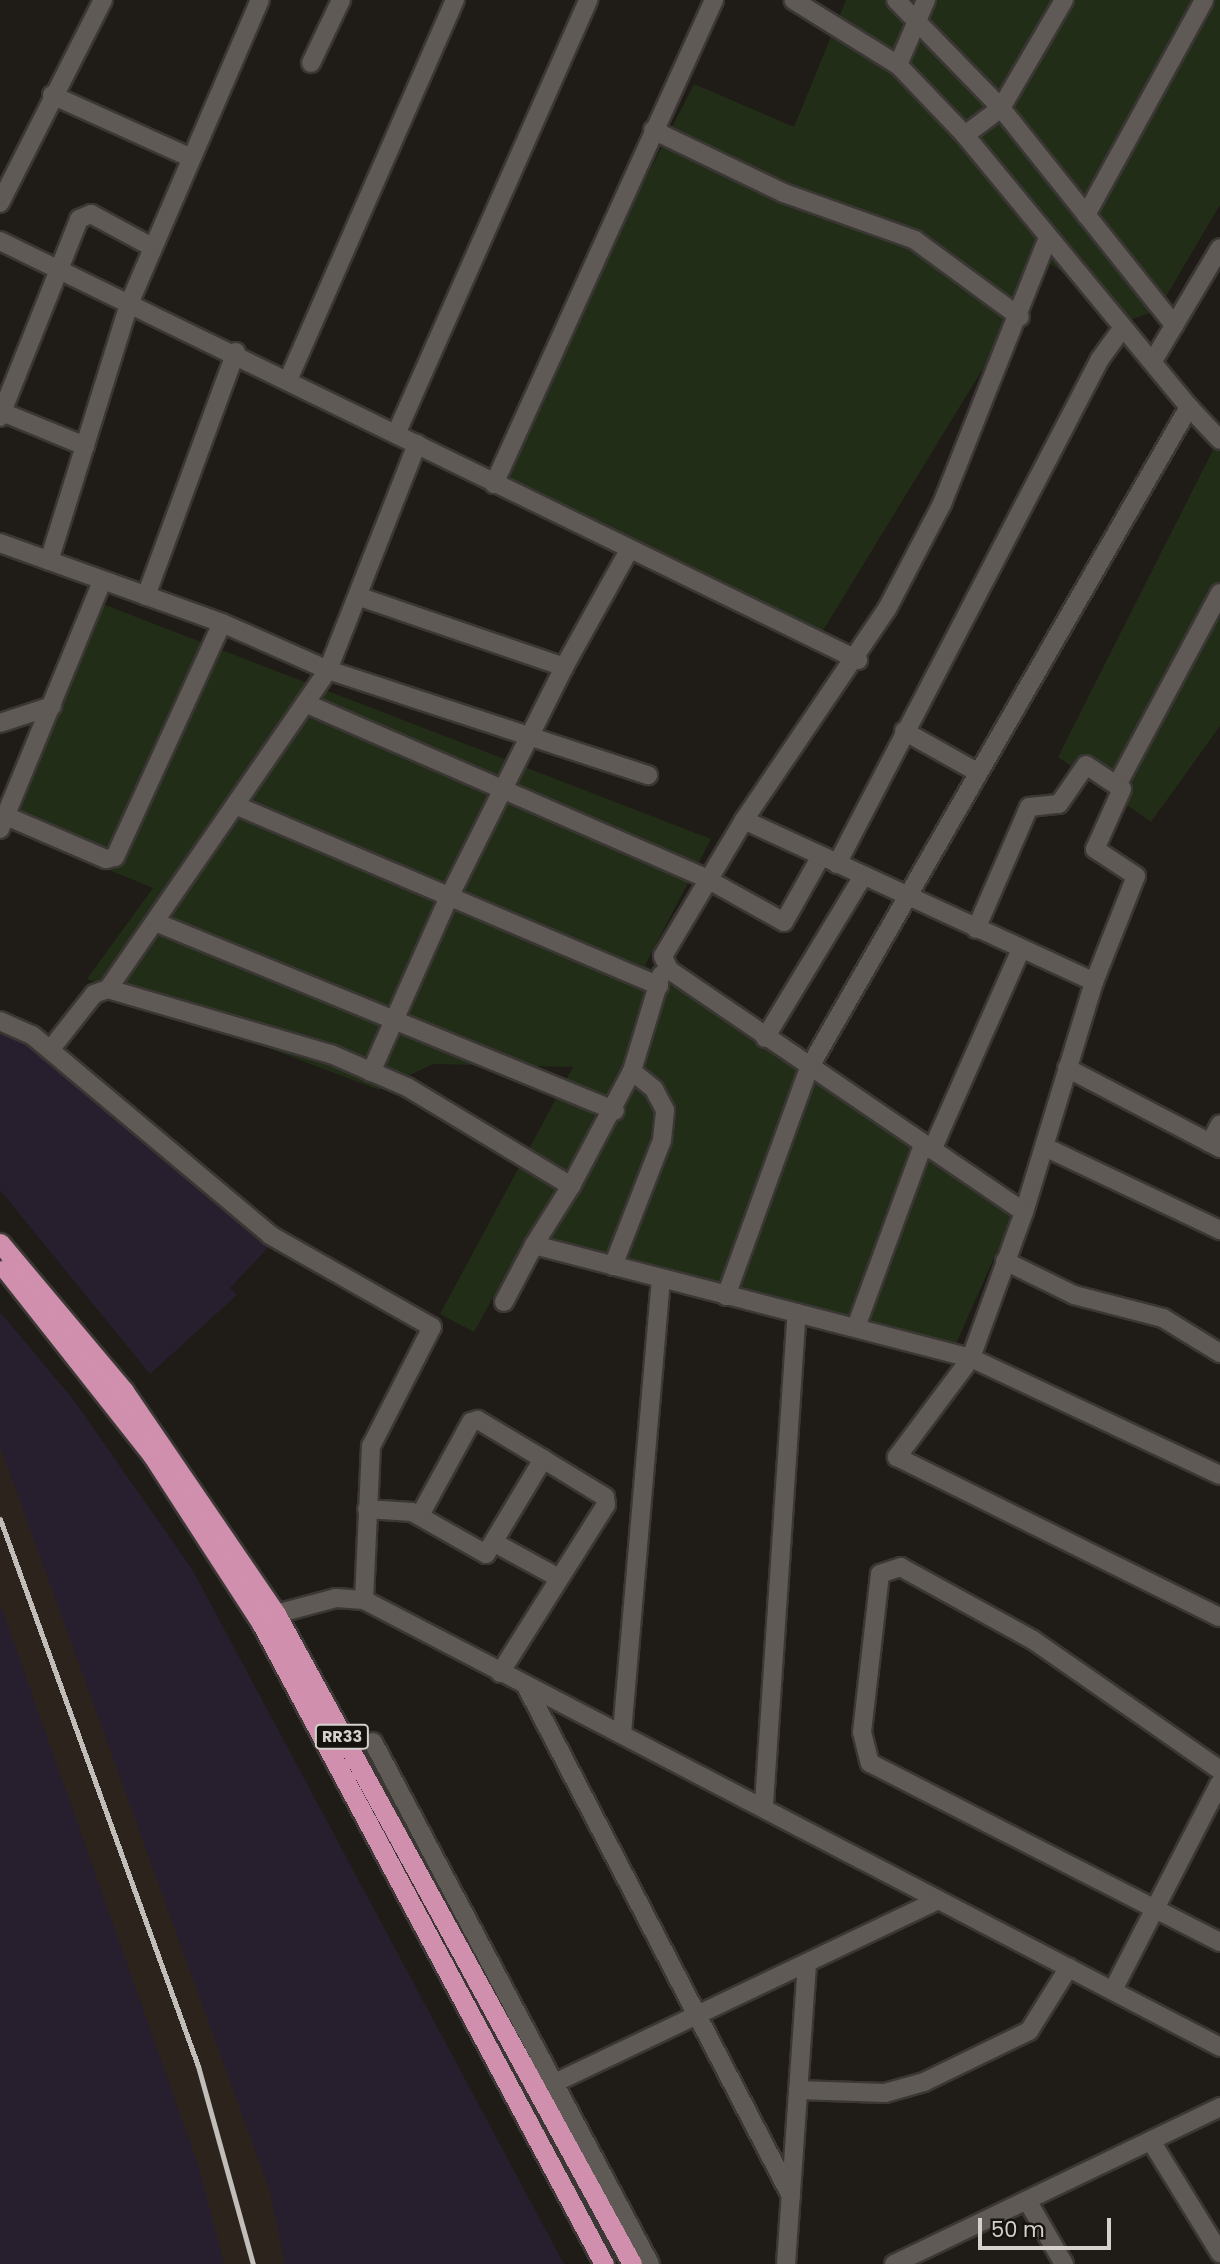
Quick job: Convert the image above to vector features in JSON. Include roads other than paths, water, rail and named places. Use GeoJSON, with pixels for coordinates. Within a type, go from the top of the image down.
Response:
{"type":"FeatureCollection","features":[{"type":"Feature","properties":{"kind":"highway","name":"RR33"},"geometry":{"type":"LineString","coordinates":[[0,1243],[124,1391],[276,1614],[545,2087],[632,2264]]}},
{"type":"Feature","properties":{"kind":"highway","name":"RR33"},"geometry":{"type":"LineString","coordinates":[[0,1263],[152,1455],[261,1623],[604,2264]]}},
{"type":"Feature","properties":{"kind":"street"},"geometry":{"type":"LineString","coordinates":[[0,203],[52,94],[103,0]]}},
{"type":"Feature","properties":{"kind":"street"},"geometry":{"type":"LineString","coordinates":[[49,561],[129,304],[189,156],[260,0]]}},
{"type":"Feature","properties":{"kind":"street"},"geometry":{"type":"LineString","coordinates":[[311,63],[341,0]]}},
{"type":"Feature","properties":{"kind":"street"},"geometry":{"type":"LineString","coordinates":[[289,379],[455,0]]}},
{"type":"Feature","properties":{"kind":"street"},"geometry":{"type":"LineString","coordinates":[[396,434],[588,0]]}},
{"type":"Feature","properties":{"kind":"street"},"geometry":{"type":"LineString","coordinates":[[495,484],[713,0]]}},
{"type":"Feature","properties":{"kind":"street"},"geometry":{"type":"LineString","coordinates":[[793,0],[898,65],[965,135],[1047,240],[1220,440]]}},
{"type":"Feature","properties":{"kind":"street"},"geometry":{"type":"LineString","coordinates":[[896,0],[1001,108],[1174,325]]}},
{"type":"Feature","properties":{"kind":"street"},"geometry":{"type":"LineString","coordinates":[[898,65],[926,0]]}},
{"type":"Feature","properties":{"kind":"street"},"geometry":{"type":"LineString","coordinates":[[965,135],[1001,108],[1064,0]]}},
{"type":"Feature","properties":{"kind":"street"},"geometry":{"type":"LineString","coordinates":[[1086,215],[1204,0]]}},
{"type":"Feature","properties":{"kind":"street"},"geometry":{"type":"LineString","coordinates":[[52,94],[189,156]]}},
{"type":"Feature","properties":{"kind":"street"},"geometry":{"type":"LineString","coordinates":[[653,130],[784,193],[915,240],[1020,317]]}},
{"type":"Feature","properties":{"kind":"street"},"geometry":{"type":"LineString","coordinates":[[85,446],[1,415],[55,268],[84,215],[152,247]]}},
{"type":"Feature","properties":{"kind":"street"},"geometry":{"type":"LineString","coordinates":[[504,1301],[534,1245],[615,1111],[632,1072],[664,963],[707,880],[744,820],[858,660],[942,504],[1020,317],[1047,240]]}},
{"type":"Feature","properties":{"kind":"street"},"geometry":{"type":"LineString","coordinates":[[0,241],[129,304],[236,352],[495,484],[858,660]]}},
{"type":"Feature","properties":{"kind":"street"},"geometry":{"type":"LineString","coordinates":[[1153,361],[1220,248]]}},
{"type":"Feature","properties":{"kind":"street"},"geometry":{"type":"LineString","coordinates":[[837,864],[1100,359],[1123,327]]}},
{"type":"Feature","properties":{"kind":"street"},"geometry":{"type":"LineString","coordinates":[[146,596],[236,352]]}},
{"type":"Feature","properties":{"kind":"street"},"geometry":{"type":"LineString","coordinates":[[726,1296],[809,1068],[909,900],[977,772],[1189,407]]}},
{"type":"Feature","properties":{"kind":"street"},"geometry":{"type":"LineString","coordinates":[[108,989],[328,670],[360,597],[417,444]]}},
{"type":"Feature","properties":{"kind":"street"},"geometry":{"type":"LineString","coordinates":[[0,543],[102,582],[222,623],[328,670],[648,775]]}},
{"type":"Feature","properties":{"kind":"street"},"geometry":{"type":"LineString","coordinates":[[371,1072],[449,897],[502,787],[532,737],[565,667],[629,550]]}},
{"type":"Feature","properties":{"kind":"street"},"geometry":{"type":"LineString","coordinates":[[102,582],[3,822],[106,859],[116,857],[222,623]]}},
{"type":"Feature","properties":{"kind":"street"},"geometry":{"type":"LineString","coordinates":[[1117,785],[1220,593]]}},
{"type":"Feature","properties":{"kind":"street"},"geometry":{"type":"LineString","coordinates":[[360,597],[565,667]]}},
{"type":"Feature","properties":{"kind":"street"},"geometry":{"type":"LineString","coordinates":[[305,703],[502,787],[707,880],[788,922],[821,856]]}},
{"type":"Feature","properties":{"kind":"street"},"geometry":{"type":"LineString","coordinates":[[0,723],[52,706]]}},
{"type":"Feature","properties":{"kind":"street"},"geometry":{"type":"LineString","coordinates":[[904,731],[977,772]]}},
{"type":"Feature","properties":{"kind":"street"},"geometry":{"type":"LineString","coordinates":[[976,929],[1029,807],[1059,804],[1086,765],[1117,785],[1124,795],[1095,849],[1136,876],[1094,982],[1024,1212],[971,1358],[897,1457],[1220,1616]]}},
{"type":"Feature","properties":{"kind":"street"},"geometry":{"type":"LineString","coordinates":[[235,805],[659,986]]}},
{"type":"Feature","properties":{"kind":"street"},"geometry":{"type":"LineString","coordinates":[[744,820],[909,900],[1094,982]]}},
{"type":"Feature","properties":{"kind":"street"},"geometry":{"type":"LineString","coordinates":[[765,1038],[863,876]]}},
{"type":"Feature","properties":{"kind":"street"},"geometry":{"type":"LineString","coordinates":[[155,922],[397,1017],[615,1111]]}},
{"type":"Feature","properties":{"kind":"street"},"geometry":{"type":"LineString","coordinates":[[856,1327],[928,1147],[1021,948]]}},
{"type":"Feature","properties":{"kind":"street"},"geometry":{"type":"LineString","coordinates":[[664,963],[765,1038],[1024,1212]]}},
{"type":"Feature","properties":{"kind":"street"},"geometry":{"type":"LineString","coordinates":[[50,1050],[94,994],[108,989],[261,1029],[371,1072],[454,1113],[571,1186]]}},
{"type":"Feature","properties":{"kind":"street"},"geometry":{"type":"LineString","coordinates":[[0,1021],[50,1050],[276,1240],[432,1327],[372,1446],[364,1600]]}},
{"type":"Feature","properties":{"kind":"street"},"geometry":{"type":"LineString","coordinates":[[1067,1068],[1215,1146],[1220,1124]]}},
{"type":"Feature","properties":{"kind":"street"},"geometry":{"type":"LineString","coordinates":[[612,1266],[662,1140],[665,1110],[654,1089],[632,1072]]}},
{"type":"Feature","properties":{"kind":"street"},"geometry":{"type":"LineString","coordinates":[[1045,1147],[1220,1230]]}},
{"type":"Feature","properties":{"kind":"street"},"geometry":{"type":"LineString","coordinates":[[534,1245],[971,1358],[1220,1475]]}},
{"type":"Feature","properties":{"kind":"street"},"geometry":{"type":"LineString","coordinates":[[1005,1261],[1074,1295],[1163,1318],[1220,1353]]}},
{"type":"Feature","properties":{"kind":"street"},"geometry":{"type":"LineString","coordinates":[[622,1732],[661,1280]]}},
{"type":"Feature","properties":{"kind":"street"},"geometry":{"type":"LineString","coordinates":[[764,1804],[797,1313]]}},
{"type":"Feature","properties":{"kind":"street"},"geometry":{"type":"LineString","coordinates":[[420,1516],[471,1422],[478,1420],[606,1500],[500,1673]]}},
{"type":"Feature","properties":{"kind":"street"},"geometry":{"type":"LineString","coordinates":[[367,1509],[420,1516],[485,1554],[495,1543],[543,1459]]}},
{"type":"Feature","properties":{"kind":"street"},"geometry":{"type":"LineString","coordinates":[[495,1543],[559,1578]]}},
{"type":"Feature","properties":{"kind":"street"},"geometry":{"type":"LineString","coordinates":[[1220,1770],[1033,1640],[901,1567],[880,1574],[862,1732],[870,1763],[1220,1942]]}},
{"type":"Feature","properties":{"kind":"street"},"geometry":{"type":"LineString","coordinates":[[276,1614],[336,1598],[364,1600],[500,1673],[764,1804],[939,1900],[1220,2047]]}},
{"type":"Feature","properties":{"kind":"street"},"geometry":{"type":"LineString","coordinates":[[526,1686],[700,2013],[791,2196]]}},
{"type":"Feature","properties":{"kind":"street"},"geometry":{"type":"LineString","coordinates":[[373,1742],[545,2087],[650,2264]]}},
{"type":"Feature","properties":{"kind":"street"},"geometry":{"type":"LineString","coordinates":[[1112,1990],[1220,1783]]}},
{"type":"Feature","properties":{"kind":"street"},"geometry":{"type":"LineString","coordinates":[[545,2087],[807,1965],[939,1900]]}},
{"type":"Feature","properties":{"kind":"street"},"geometry":{"type":"LineString","coordinates":[[786,2264],[807,1965]]}},
{"type":"Feature","properties":{"kind":"street"},"geometry":{"type":"LineString","coordinates":[[798,2090],[885,2093],[924,2082],[1029,2031],[1069,1967]]}},
{"type":"Feature","properties":{"kind":"street"},"geometry":{"type":"LineString","coordinates":[[894,2264],[1028,2202],[1220,2107]]}},
{"type":"Feature","properties":{"kind":"street"},"geometry":{"type":"LineString","coordinates":[[1151,2141],[1220,2253]]}},
{"type":"Feature","properties":{"kind":"street"},"geometry":{"type":"LineString","coordinates":[[1028,2202],[1064,2264]]}},
{"type":"Feature","properties":{"kind":"railway"},"geometry":{"type":"LineString","coordinates":[[0,1519],[198,2066],[253,2264]]}}]}
